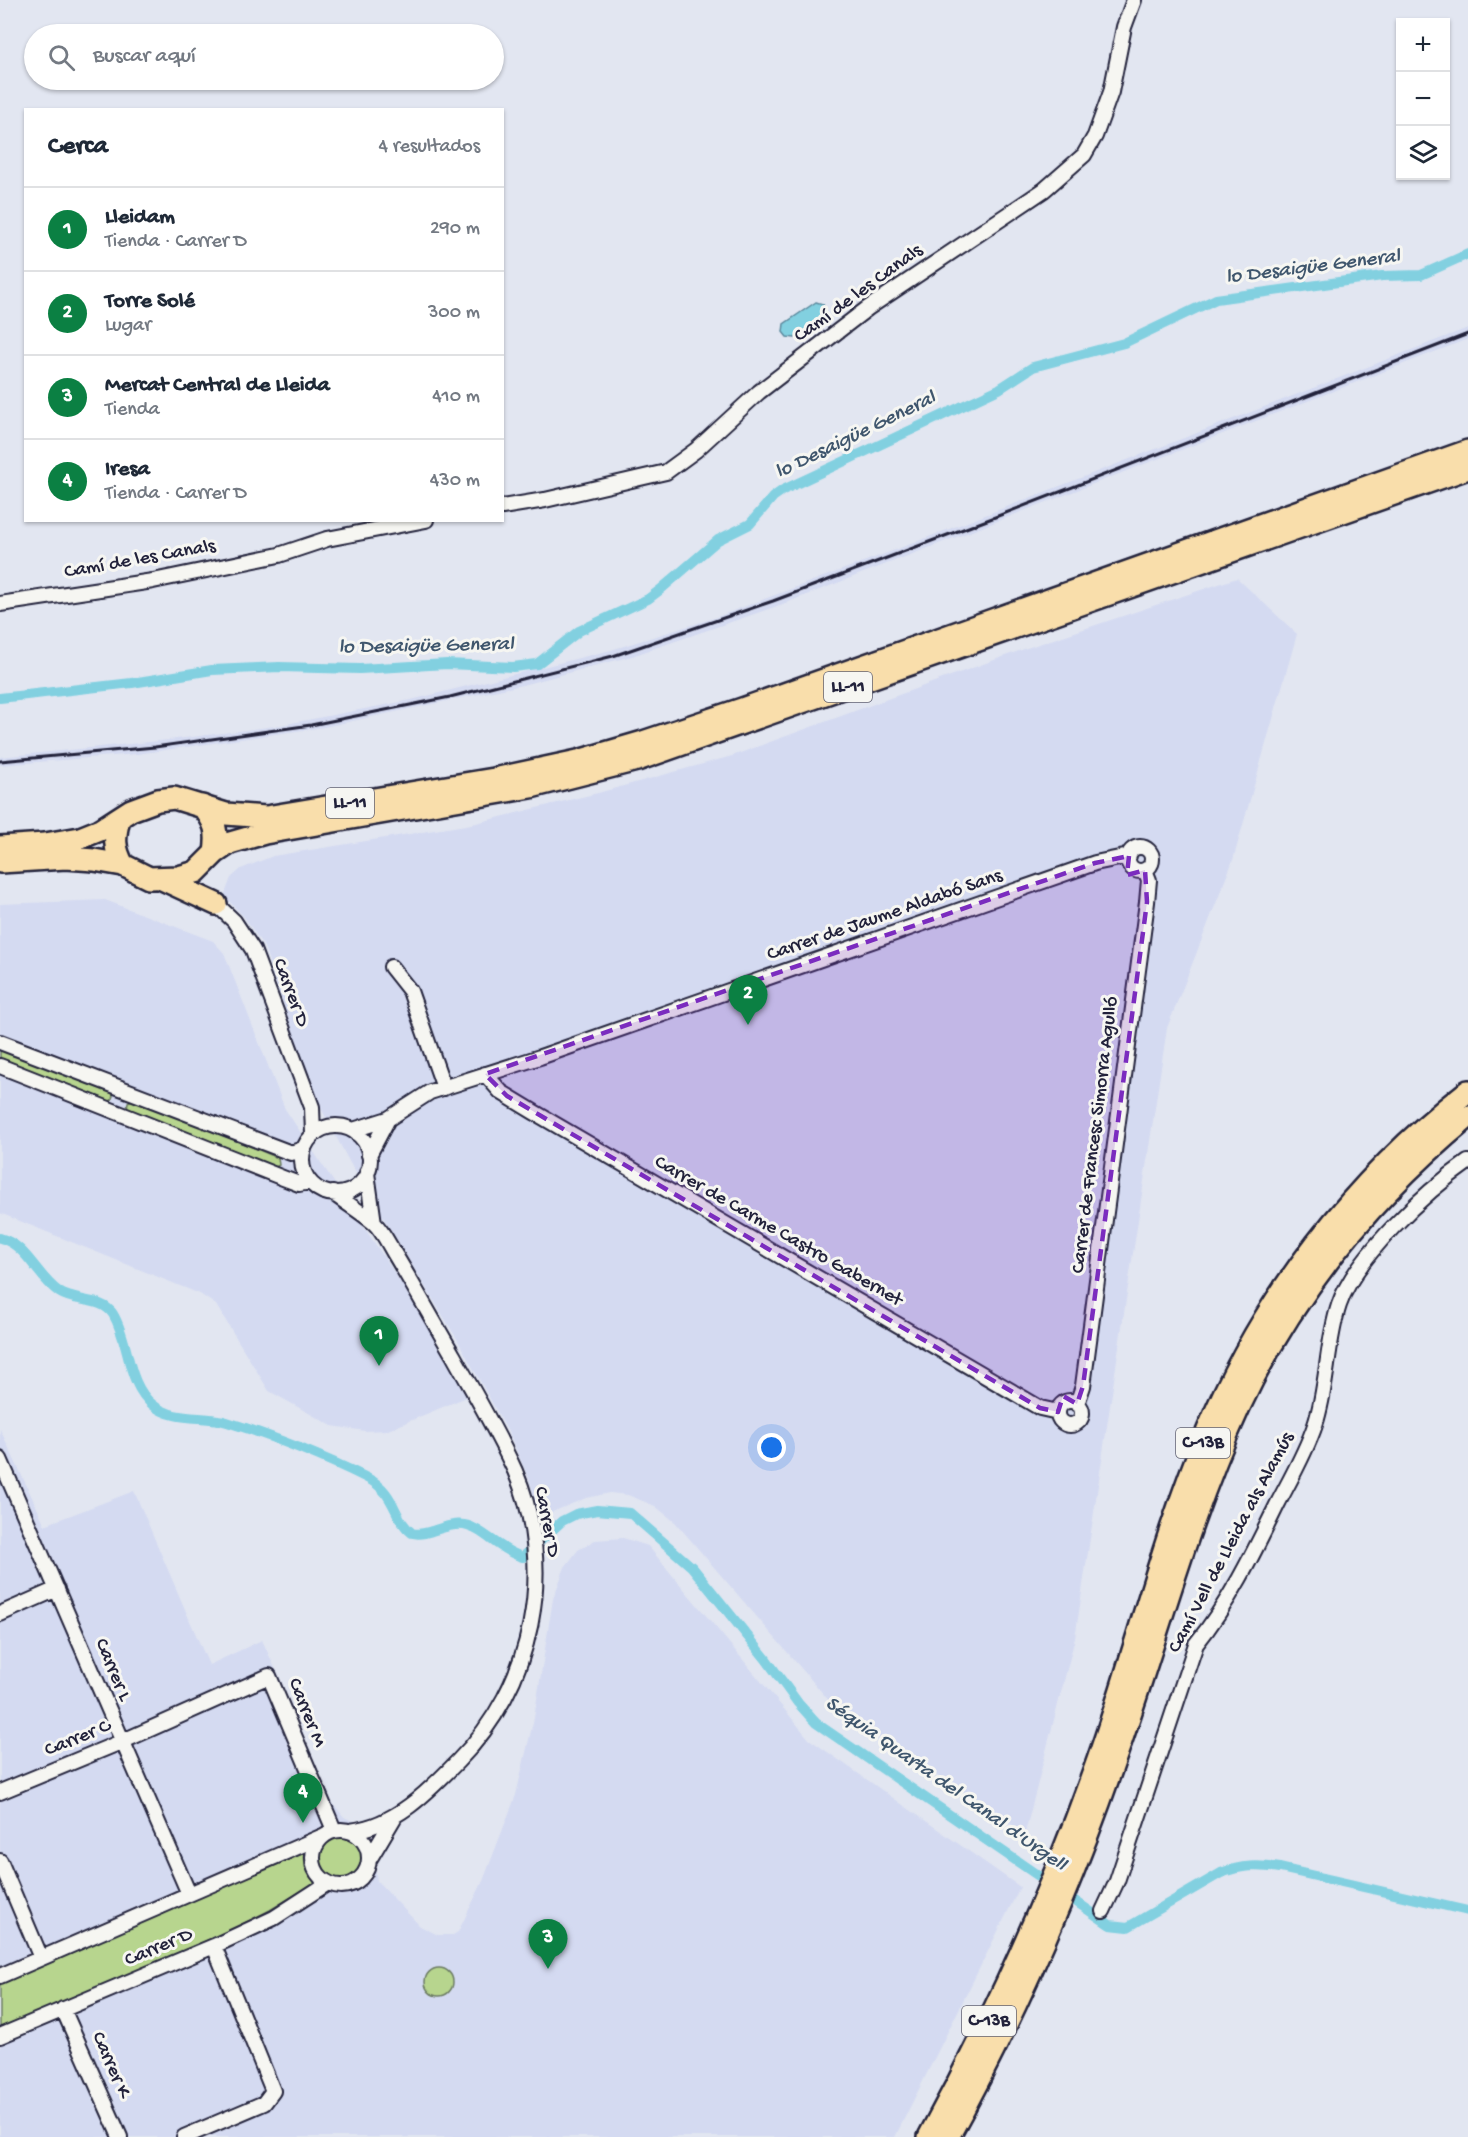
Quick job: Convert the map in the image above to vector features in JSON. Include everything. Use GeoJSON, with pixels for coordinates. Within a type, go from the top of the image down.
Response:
{"type":"FeatureCollection","features":[{"type":"Feature","properties":{"kind":"highway","name":"LL-11"},"geometry":{"type":"LineString","coordinates":[[0,847],[45,844],[80,838],[119,819],[131,810],[158,800],[174,798],[237,816],[283,815],[494,779],[578,761],[742,709],[1468,452]]}},
{"type":"Feature","properties":{"kind":"highway","name":"LL-11"},"geometry":{"type":"LineString","coordinates":[[0,862],[66,858],[123,865],[149,878],[162,879],[196,872],[230,843],[265,833],[522,789],[638,760],[1468,468]]}},
{"type":"Feature","properties":{"kind":"highway"},"geometry":{"type":"LineString","coordinates":[[202,806],[214,819],[218,832],[211,858],[209,887],[216,904]]}},
{"type":"Feature","properties":{"kind":"highway"},"geometry":{"type":"LineString","coordinates":[[119,819],[114,838],[116,852],[123,865]]}},
{"type":"Feature","properties":{"kind":"highway"},"geometry":{"type":"LineString","coordinates":[[162,879],[216,904]]}},
{"type":"Feature","properties":{"kind":"highway","name":"C-13B"},"geometry":{"type":"LineString","coordinates":[[1065,1868],[1193,1468],[1238,1365],[1291,1278],[1346,1207],[1405,1145],[1468,1091]]}},
{"type":"Feature","properties":{"kind":"highway","name":"C-13B"},"geometry":{"type":"LineString","coordinates":[[948,2137],[1004,2028],[1065,1868],[1124,1734],[1210,1476],[1263,1360],[1300,1300],[1352,1231],[1410,1169],[1468,1117]]}},
{"type":"Feature","properties":{"kind":"highway","name":"C-13B"},"geometry":{"type":"LineString","coordinates":[[929,2137],[1050,1905]]}},
{"type":"Feature","properties":{"kind":"street","name":"Camí de les Canals"},"geometry":{"type":"LineString","coordinates":[[504,507],[545,500],[666,472],[696,450],[768,384],[868,308],[1044,190],[1081,159],[1095,136],[1111,92],[1124,27],[1134,0]]}},
{"type":"Feature","properties":{"kind":"street","name":"Camí de les Canals"},"geometry":{"type":"LineString","coordinates":[[0,604],[153,581],[279,555],[327,539],[416,522]]}},
{"type":"Feature","properties":{"kind":"street"},"geometry":{"type":"LineString","coordinates":[[1136,848],[1148,850],[1152,860],[1145,870],[1134,869],[1129,864],[1129,856],[1136,848]]}},
{"type":"Feature","properties":{"kind":"street","name":"Carrer de Jaume Aldabó Sans"},"geometry":{"type":"LineString","coordinates":[[388,1119],[421,1096],[1095,863],[1129,856]]}},
{"type":"Feature","properties":{"kind":"street","name":"Carrer de Francesc Simorra Agulló"},"geometry":{"type":"LineString","coordinates":[[1077,1404],[1084,1380],[1147,903],[1149,880],[1145,870]]}},
{"type":"Feature","properties":{"kind":"street","name":"Carrer D"},"geometry":{"type":"LineString","coordinates":[[216,904],[234,921],[253,950],[312,1107],[313,1134]]}},
{"type":"Feature","properties":{"kind":"street"},"geometry":{"type":"LineString","coordinates":[[391,967],[410,991],[444,1088]]}},
{"type":"Feature","properties":{"kind":"street"},"geometry":{"type":"LineString","coordinates":[[0,1042],[124,1090],[297,1151],[310,1182],[323,1191],[333,1193],[353,1189],[367,1173],[369,1155],[388,1119]]}},
{"type":"Feature","properties":{"kind":"street"},"geometry":{"type":"LineString","coordinates":[[0,1066],[299,1184],[310,1182]]}},
{"type":"Feature","properties":{"kind":"street","name":"Carrer de Carme Castro Gabernet"},"geometry":{"type":"LineString","coordinates":[[485,1074],[501,1092],[534,1112],[1040,1408],[1058,1412]]}},
{"type":"Feature","properties":{"kind":"street"},"geometry":{"type":"LineString","coordinates":[[117,1112],[124,1090]]}},
{"type":"Feature","properties":{"kind":"street"},"geometry":{"type":"LineString","coordinates":[[312,1107],[336,1126]]}},
{"type":"Feature","properties":{"kind":"street"},"geometry":{"type":"LineString","coordinates":[[289,1180],[287,1163],[313,1134],[328,1126],[353,1130],[388,1119]]}},
{"type":"Feature","properties":{"kind":"street"},"geometry":{"type":"LineString","coordinates":[[353,1130],[364,1141],[369,1155]]}},
{"type":"Feature","properties":{"kind":"street","name":"Camí Vell de Lleida als Alamús"},"geometry":{"type":"LineString","coordinates":[[1103,1911],[1117,1881],[1196,1644],[1216,1620],[1243,1572],[1315,1425],[1334,1324],[1343,1296],[1365,1259],[1427,1195],[1468,1162]]}},
{"type":"Feature","properties":{"kind":"street","name":"Carrer D"},"geometry":{"type":"LineString","coordinates":[[367,1173],[374,1223]]}},
{"type":"Feature","properties":{"kind":"street","name":"Carrer D"},"geometry":{"type":"LineString","coordinates":[[333,1193],[374,1223],[409,1277],[510,1462],[525,1501],[535,1548],[531,1628],[512,1685],[472,1747],[436,1783],[395,1817],[373,1827],[350,1831]]}},
{"type":"Feature","properties":{"kind":"street"},"geometry":{"type":"LineString","coordinates":[[1064,1403],[1077,1404],[1082,1414],[1079,1421],[1072,1425],[1062,1422],[1058,1412],[1064,1403]]}},
{"type":"Feature","properties":{"kind":"street","name":"Carrer L"},"geometry":{"type":"LineString","coordinates":[[0,1459],[189,1894]]}},
{"type":"Feature","properties":{"kind":"street"},"geometry":{"type":"LineString","coordinates":[[0,1614],[57,1589]]}},
{"type":"Feature","properties":{"kind":"street","name":"Carrer C"},"geometry":{"type":"LineString","coordinates":[[0,1792],[121,1742],[269,1676]]}},
{"type":"Feature","properties":{"kind":"street","name":"Carrer M"},"geometry":{"type":"LineString","coordinates":[[269,1676],[328,1833]]}},
{"type":"Feature","properties":{"kind":"street","name":"Carrer D"},"geometry":{"type":"LineString","coordinates":[[369,1860],[395,1817]]}},
{"type":"Feature","properties":{"kind":"street"},"geometry":{"type":"LineString","coordinates":[[350,1831],[365,1842],[369,1860],[363,1876],[356,1882],[341,1886],[328,1883],[320,1878],[313,1861],[316,1843],[328,1833],[350,1831]]}},
{"type":"Feature","properties":{"kind":"street","name":"Carrer D"},"geometry":{"type":"LineString","coordinates":[[0,1976],[328,1833]]}},
{"type":"Feature","properties":{"kind":"street"},"geometry":{"type":"LineString","coordinates":[[0,1861],[41,1958]]}},
{"type":"Feature","properties":{"kind":"street","name":"Carrer D"},"geometry":{"type":"LineString","coordinates":[[0,2036],[214,1946],[274,1918],[328,1883]]}},
{"type":"Feature","properties":{"kind":"street"},"geometry":{"type":"LineString","coordinates":[[184,2137],[264,2103],[273,2091],[214,1946]]}},
{"type":"Feature","properties":{"kind":"street","name":"Carrer K"},"geometry":{"type":"LineString","coordinates":[[63,2009],[120,2137]]}},
{"type":"Feature","properties":{"kind":"highlighted area"},"geometry":{"type":"Polygon","coordinates":[[[1129,856],[1127,875],[1145,870],[1147,902],[1083,1386],[1077,1404],[1063,1396],[1058,1412],[1040,1408],[507,1096],[485,1074],[1095,863],[1129,856]]]}},
{"type":"Feature","properties":{"kind":"shaded area"},"geometry":{"type":"Polygon","coordinates":[[[1468,328],[1468,339],[783,604],[632,656],[522,685],[324,727],[137,754],[0,765],[0,757],[169,740],[276,726],[411,700],[611,650],[714,618],[895,550],[1468,328]]]}},
{"type":"Feature","properties":{"kind":"shaded area"},"geometry":{"type":"Polygon","coordinates":[[[1237,578],[1297,634],[1233,860],[1167,1028],[1075,1638],[1025,1833],[838,1711],[675,1522],[655,1506],[628,1495],[610,1493],[586,1498],[540,1517],[529,1479],[508,1432],[457,1339],[350,1163],[314,1095],[264,947],[244,917],[224,896],[231,878],[241,869],[273,856],[472,824],[598,793],[732,756],[1027,648],[1237,578]]]}},
{"type":"Feature","properties":{"kind":"shaded area"},"geometry":{"type":"Polygon","coordinates":[[[105,900],[213,941],[224,953],[285,1109],[402,1284],[469,1396],[388,1430],[365,1431],[332,1426],[269,1391],[216,1305],[200,1294],[0,1213],[0,904],[105,900]]]}},
{"type":"Feature","properties":{"kind":"shaded area"},"geometry":{"type":"Polygon","coordinates":[[[0,1429],[45,1525],[134,1491],[209,1665],[262,1640],[280,1679],[276,1691],[293,1713],[332,1802],[344,1817],[359,1824],[379,1848],[375,1868],[377,1881],[420,1926],[438,1935],[453,1935],[458,1932],[483,1881],[516,1795],[534,1718],[553,1599],[565,1567],[578,1550],[595,1540],[623,1538],[648,1546],[809,1739],[1020,1887],[895,2137],[0,2137],[0,1429]]]}},
{"type":"Feature","properties":{"kind":"green space"},"geometry":{"type":"Polygon","coordinates":[[[0,1044],[112,1091],[113,1096],[110,1103],[0,1065],[0,1044]]]}},
{"type":"Feature","properties":{"kind":"green space"},"geometry":{"type":"Polygon","coordinates":[[[135,1098],[278,1158],[279,1165],[274,1168],[127,1111],[128,1102],[135,1098]]]}},
{"type":"Feature","properties":{"kind":"green space"},"geometry":{"type":"Polygon","coordinates":[[[341,1833],[357,1840],[364,1856],[357,1872],[341,1879],[325,1872],[318,1856],[325,1840],[341,1833]]]}},
{"type":"Feature","properties":{"kind":"green space"},"geometry":{"type":"Polygon","coordinates":[[[304,1850],[305,1867],[315,1883],[270,1910],[229,1931],[0,2029],[0,1982],[304,1850]]]}},
{"type":"Feature","properties":{"kind":"green space"},"geometry":{"type":"Polygon","coordinates":[[[439,1968],[449,1972],[453,1982],[449,1992],[439,1996],[429,1992],[425,1982],[429,1972],[439,1968]]]}},
{"type":"Feature","properties":{"kind":"water"},"geometry":{"type":"Polygon","coordinates":[[[816,302],[823,304],[826,313],[795,338],[787,337],[783,332],[784,324],[816,302]]]}},
{"type":"Feature","properties":{"kind":"waterway","name":"lo Desaigüe General"},"geometry":{"type":"LineString","coordinates":[[0,698],[132,683],[212,670],[279,667],[360,669],[447,664],[513,667],[537,664],[579,631],[648,599],[718,540],[750,524],[773,497],[783,490],[999,389],[1033,367],[1124,343],[1216,299],[1382,276],[1421,275],[1468,254]]}},
{"type":"Feature","properties":{"kind":"waterway","name":"Séquia Quarta del Canal d'Urgell"},"geometry":{"type":"LineString","coordinates":[[0,1238],[18,1247],[51,1286],[59,1292],[73,1298],[95,1302],[113,1314],[123,1337],[133,1374],[144,1396],[153,1405],[170,1414],[218,1420],[244,1427],[298,1447],[367,1478],[384,1491],[401,1520],[412,1533],[425,1533],[450,1526],[464,1525],[523,1557],[562,1521],[576,1514],[597,1510],[630,1513],[692,1567],[816,1723],[1110,1925],[1128,1927],[1221,1873],[1250,1866],[1280,1868],[1468,1911]]}},
{"type":"Feature","properties":{"kind":"railway"},"geometry":{"type":"LineString","coordinates":[[0,761],[155,747],[311,725],[450,697],[613,656],[773,601],[1468,334]]}},
{"type":"Feature","properties":{"kind":"place","name":"Torre Solé"},"geometry":{"type":"Point","coordinates":[748,1025]}},
{"type":"Feature","properties":{"kind":"place","name":"Lleidam"},"geometry":{"type":"Point","coordinates":[379,1366]}},
{"type":"Feature","properties":{"kind":"place","name":"Iresa"},"geometry":{"type":"Point","coordinates":[303,1823]}},
{"type":"Feature","properties":{"kind":"place","name":"Mercat Central de Lleida"},"geometry":{"type":"Point","coordinates":[548,1969]}}]}
